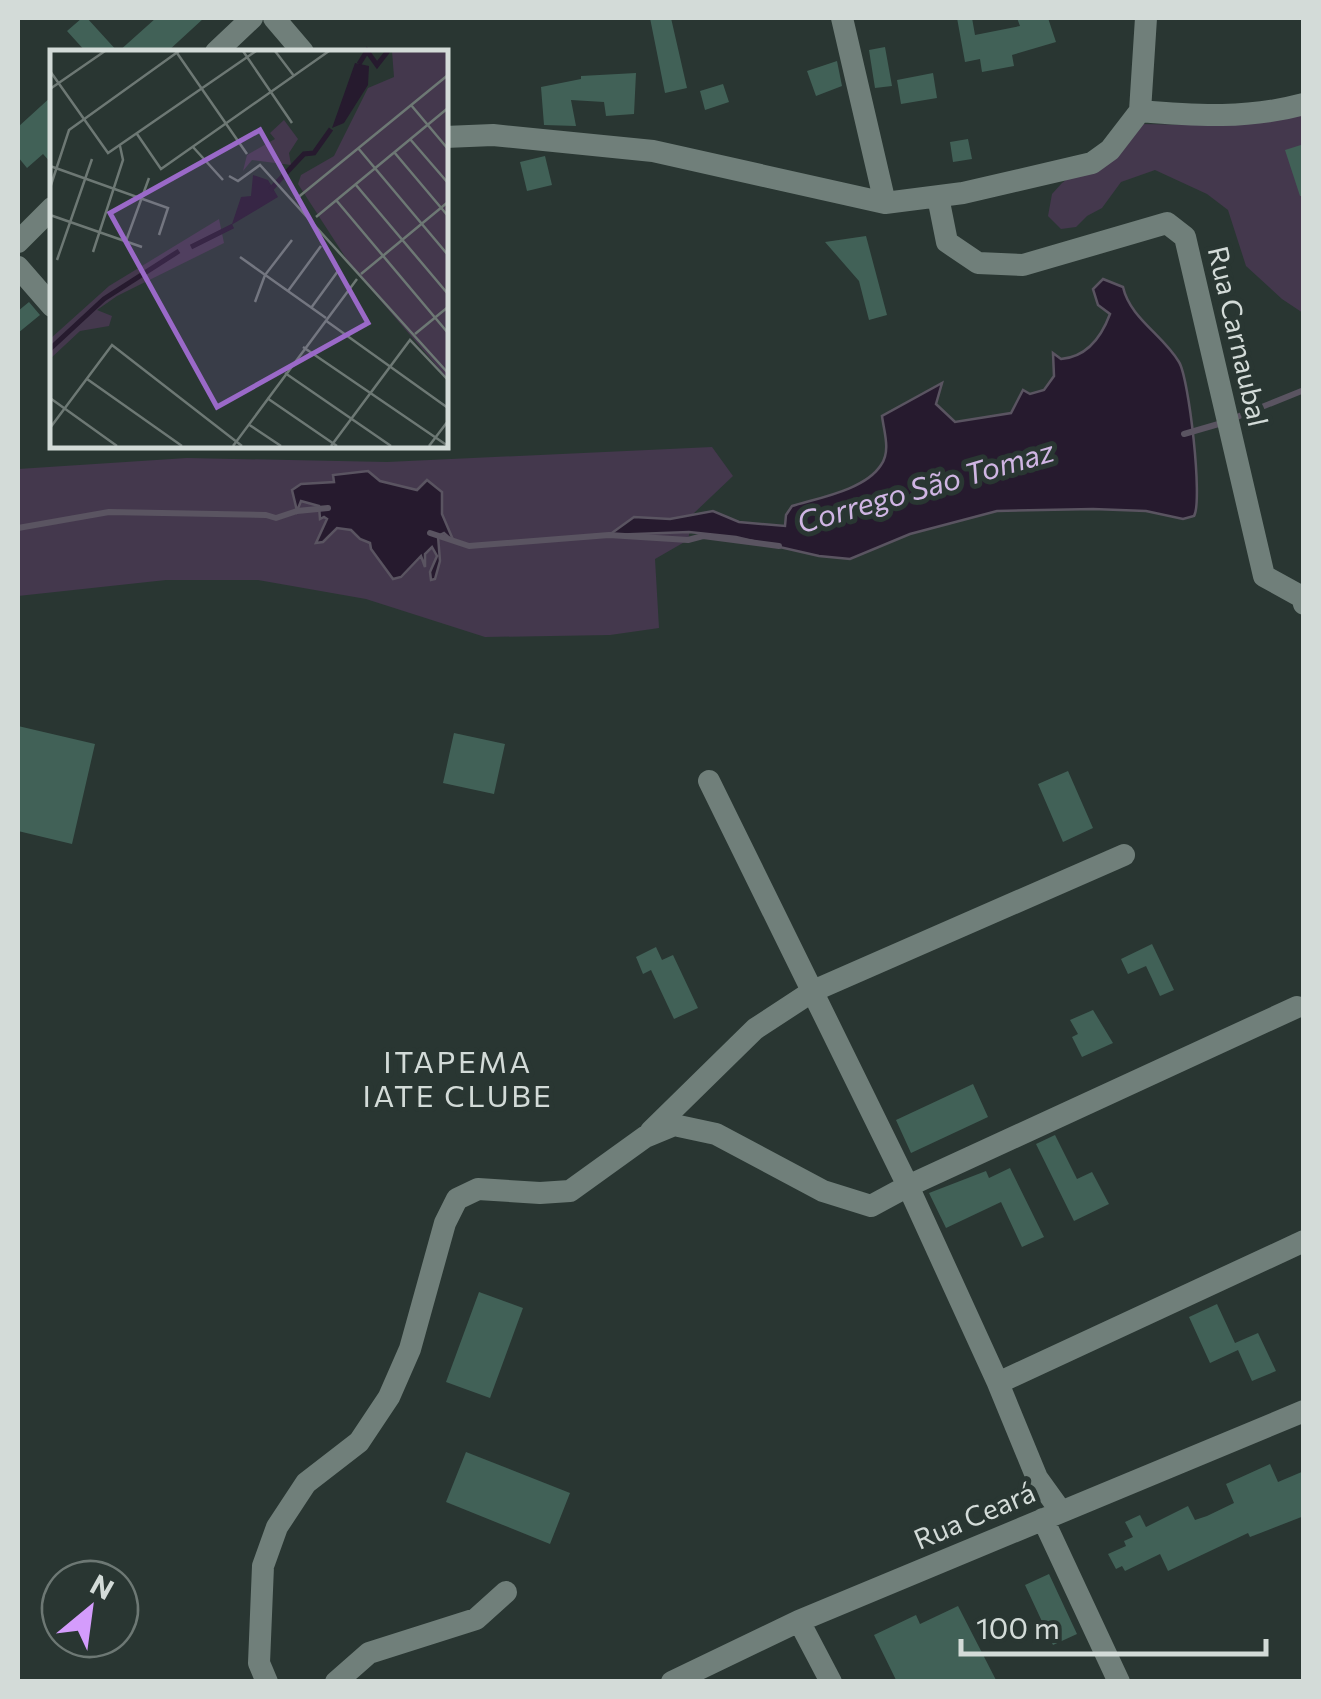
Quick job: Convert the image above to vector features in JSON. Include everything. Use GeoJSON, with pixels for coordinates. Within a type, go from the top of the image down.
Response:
{"type":"FeatureCollection","features":[{"type":"Feature","properties":{"kind":"street"},"geometry":{"type":"LineString","coordinates":[[218,50],[252,18]]}},
{"type":"Feature","properties":{"kind":"street"},"geometry":{"type":"LineString","coordinates":[[274,18],[301,50]]}},
{"type":"Feature","properties":{"kind":"street"},"geometry":{"type":"LineString","coordinates":[[842,18],[885,203]]}},
{"type":"Feature","properties":{"kind":"street"},"geometry":{"type":"LineString","coordinates":[[448,137],[494,135],[652,150],[885,203],[938,198],[1092,163],[1110,150],[1140,111],[1146,18]]}},
{"type":"Feature","properties":{"kind":"street"},"geometry":{"type":"LineString","coordinates":[[1140,111],[1214,118],[1266,114],[1304,104]]}},
{"type":"Feature","properties":{"kind":"street","name":"Rua Carnaubal"},"geometry":{"type":"LineString","coordinates":[[938,198],[947,242],[978,263],[1023,265],[1166,223],[1185,236],[1264,576],[1303,599]]}},
{"type":"Feature","properties":{"kind":"street"},"geometry":{"type":"LineString","coordinates":[[18,242],[50,210]]}},
{"type":"Feature","properties":{"kind":"street"},"geometry":{"type":"LineString","coordinates":[[18,266],[50,304]]}},
{"type":"Feature","properties":{"kind":"street"},"geometry":{"type":"LineString","coordinates":[[709,782],[908,1186],[998,1383],[1120,1682]]}},
{"type":"Feature","properties":{"kind":"street"},"geometry":{"type":"LineString","coordinates":[[267,1682],[259,1663],[263,1566],[276,1527],[306,1484],[359,1442],[389,1397],[410,1349],[445,1223],[457,1198],[478,1189],[540,1194],[570,1191],[645,1137],[756,1030],[813,991],[1124,855]]}},
{"type":"Feature","properties":{"kind":"street"},"geometry":{"type":"LineString","coordinates":[[645,1137],[674,1125],[716,1134],[823,1191],[871,1206],[1297,1007]]}},
{"type":"Feature","properties":{"kind":"street"},"geometry":{"type":"LineString","coordinates":[[998,1383],[1304,1241]]}},
{"type":"Feature","properties":{"kind":"street","name":"Rua Ceará"},"geometry":{"type":"LineString","coordinates":[[672,1682],[800,1621],[1304,1411]]}},
{"type":"Feature","properties":{"kind":"street"},"geometry":{"type":"LineString","coordinates":[[336,1682],[369,1653],[476,1618],[506,1592]]}},
{"type":"Feature","properties":{"kind":"street"},"geometry":{"type":"LineString","coordinates":[[800,1621],[831,1682]]}},
{"type":"Feature","properties":{"kind":"shaded area"},"geometry":{"type":"Polygon","coordinates":[[[1303,100],[1303,313],[1246,266],[1228,210],[1207,194],[1155,170],[1121,182],[1102,208],[1076,227],[1061,229],[1048,216],[1052,194],[1062,183],[1140,124],[1195,125],[1303,100]]]}},
{"type":"Feature","properties":{"kind":"shaded area"},"geometry":{"type":"Polygon","coordinates":[[[712,447],[733,476],[693,514],[688,540],[655,559],[659,628],[610,635],[485,637],[366,599],[258,580],[166,580],[18,596],[18,469],[187,458],[387,462],[712,447]]]}},
{"type":"Feature","properties":{"kind":"water"},"geometry":{"type":"Polygon","coordinates":[[[1103,279],[1123,287],[1132,308],[1179,362],[1194,439],[1194,516],[1183,519],[1146,511],[1093,509],[997,511],[910,534],[850,559],[689,532],[609,535],[634,517],[670,519],[713,511],[739,522],[785,526],[792,506],[840,492],[874,474],[886,454],[882,416],[942,383],[936,404],[955,422],[1011,413],[1023,390],[1030,394],[1044,390],[1054,376],[1053,353],[1061,359],[1078,354],[1102,331],[1110,314],[1098,305],[1093,289],[1103,279]]]}},
{"type":"Feature","properties":{"kind":"water"},"geometry":{"type":"Polygon","coordinates":[[[368,471],[380,481],[417,490],[427,480],[442,492],[442,514],[454,542],[444,533],[438,536],[440,561],[435,579],[431,580],[430,572],[437,556],[432,547],[425,554],[425,567],[421,556],[401,577],[393,579],[370,543],[351,530],[337,528],[323,542],[316,543],[327,519],[320,519],[319,506],[301,501],[297,511],[292,490],[301,484],[334,482],[333,475],[368,471]]]}},
{"type":"Feature","properties":{"kind":"building"},"geometry":{"type":"Polygon","coordinates":[[[87,18],[116,50],[84,50],[67,31],[87,18]]]}},
{"type":"Feature","properties":{"kind":"building"},"geometry":{"type":"Polygon","coordinates":[[[156,18],[204,18],[169,50],[120,50],[156,18]]]}},
{"type":"Feature","properties":{"kind":"building"},"geometry":{"type":"Polygon","coordinates":[[[650,18],[671,18],[687,88],[665,93],[650,18]]]}},
{"type":"Feature","properties":{"kind":"building"},"geometry":{"type":"Polygon","coordinates":[[[957,18],[972,18],[975,35],[1020,26],[1017,18],[1048,18],[1056,42],[1012,55],[1014,66],[982,72],[980,59],[965,62],[957,18]]]}},
{"type":"Feature","properties":{"kind":"building"},"geometry":{"type":"Polygon","coordinates":[[[885,47],[892,86],[875,88],[869,50],[885,47]]]}},
{"type":"Feature","properties":{"kind":"building"},"geometry":{"type":"Polygon","coordinates":[[[837,61],[842,86],[816,96],[807,71],[837,61]]]}},
{"type":"Feature","properties":{"kind":"building"},"geometry":{"type":"Polygon","coordinates":[[[636,73],[634,114],[606,116],[604,102],[571,100],[576,126],[544,125],[541,87],[581,76],[636,73]]]}},
{"type":"Feature","properties":{"kind":"building"},"geometry":{"type":"Polygon","coordinates":[[[933,73],[937,98],[901,104],[897,80],[933,73]]]}},
{"type":"Feature","properties":{"kind":"building"},"geometry":{"type":"Polygon","coordinates":[[[723,84],[729,102],[705,110],[700,91],[723,84]]]}},
{"type":"Feature","properties":{"kind":"building"},"geometry":{"type":"Polygon","coordinates":[[[50,98],[50,162],[43,154],[27,168],[18,157],[18,127],[50,98]]]}},
{"type":"Feature","properties":{"kind":"building"},"geometry":{"type":"Polygon","coordinates":[[[968,139],[972,159],[953,162],[950,142],[968,139]]]}},
{"type":"Feature","properties":{"kind":"building"},"geometry":{"type":"Polygon","coordinates":[[[1304,144],[1304,196],[1300,196],[1285,150],[1304,144]]]}},
{"type":"Feature","properties":{"kind":"building"},"geometry":{"type":"Polygon","coordinates":[[[545,156],[552,185],[527,191],[520,162],[545,156]]]}},
{"type":"Feature","properties":{"kind":"building"},"geometry":{"type":"Polygon","coordinates":[[[866,236],[887,315],[869,320],[859,281],[825,242],[866,236]]]}},
{"type":"Feature","properties":{"kind":"building"},"geometry":{"type":"Polygon","coordinates":[[[29,302],[40,315],[18,333],[18,311],[29,302]]]}},
{"type":"Feature","properties":{"kind":"building"},"geometry":{"type":"Polygon","coordinates":[[[18,726],[95,744],[72,844],[18,831],[18,726]]]}},
{"type":"Feature","properties":{"kind":"building"},"geometry":{"type":"Polygon","coordinates":[[[454,733],[505,744],[494,794],[443,783],[454,733]]]}},
{"type":"Feature","properties":{"kind":"building"},"geometry":{"type":"Polygon","coordinates":[[[1068,771],[1093,828],[1063,842],[1038,784],[1068,771]]]}},
{"type":"Feature","properties":{"kind":"building"},"geometry":{"type":"Polygon","coordinates":[[[1152,944],[1174,990],[1160,996],[1146,966],[1128,974],[1121,959],[1152,944]]]}},
{"type":"Feature","properties":{"kind":"building"},"geometry":{"type":"Polygon","coordinates":[[[656,947],[662,960],[673,955],[698,1008],[674,1019],[651,970],[643,974],[636,957],[656,947]]]}},
{"type":"Feature","properties":{"kind":"building"},"geometry":{"type":"Polygon","coordinates":[[[1093,1010],[1113,1043],[1082,1057],[1072,1037],[1078,1034],[1070,1020],[1093,1010]]]}},
{"type":"Feature","properties":{"kind":"building"},"geometry":{"type":"Polygon","coordinates":[[[973,1084],[988,1117],[911,1153],[896,1120],[973,1084]]]}},
{"type":"Feature","properties":{"kind":"building"},"geometry":{"type":"Polygon","coordinates":[[[1055,1135],[1077,1179],[1092,1172],[1109,1204],[1074,1221],[1036,1144],[1055,1135]]]}},
{"type":"Feature","properties":{"kind":"building"},"geometry":{"type":"Polygon","coordinates":[[[1010,1168],[1044,1237],[1022,1247],[1001,1202],[946,1228],[929,1193],[986,1171],[989,1178],[1010,1168]]]}},
{"type":"Feature","properties":{"kind":"building"},"geometry":{"type":"Polygon","coordinates":[[[479,1292],[523,1308],[490,1398],[446,1382],[479,1292]]]}},
{"type":"Feature","properties":{"kind":"building"},"geometry":{"type":"Polygon","coordinates":[[[1217,1304],[1235,1343],[1258,1333],[1276,1371],[1252,1381],[1238,1350],[1210,1363],[1189,1317],[1217,1304]]]}},
{"type":"Feature","properties":{"kind":"building"},"geometry":{"type":"Polygon","coordinates":[[[466,1452],[570,1493],[550,1544],[446,1502],[466,1452]]]}},
{"type":"Feature","properties":{"kind":"building"},"geometry":{"type":"Polygon","coordinates":[[[1270,1464],[1278,1482],[1304,1471],[1304,1516],[1250,1537],[1248,1533],[1168,1571],[1160,1554],[1125,1571],[1122,1566],[1116,1569],[1108,1554],[1126,1546],[1124,1541],[1133,1537],[1125,1522],[1140,1515],[1146,1527],[1188,1506],[1195,1520],[1207,1516],[1234,1503],[1226,1484],[1270,1464]]]}},
{"type":"Feature","properties":{"kind":"building"},"geometry":{"type":"Polygon","coordinates":[[[1049,1574],[1077,1634],[1053,1645],[1025,1585],[1049,1574]]]}},
{"type":"Feature","properties":{"kind":"building"},"geometry":{"type":"Polygon","coordinates":[[[958,1606],[997,1682],[897,1682],[874,1635],[916,1615],[920,1624],[958,1606]]]}},
{"type":"Feature","properties":{"kind":"waterway","name":"Corrego São Tomaz"},"geometry":{"type":"LineString","coordinates":[[1184,434],[1304,390]]}},
{"type":"Feature","properties":{"kind":"waterway","name":"Corrego São Tomaz"},"geometry":{"type":"LineString","coordinates":[[18,528],[109,512],[276,518],[328,508]]}},
{"type":"Feature","properties":{"kind":"waterway","name":"Corrego São Tomaz"},"geometry":{"type":"LineString","coordinates":[[430,533],[469,546],[609,535],[688,540],[703,536],[779,546]]}},
{"type":"Feature","properties":{"kind":"district","name":"ITAPEMA IATE CLUBE"},"geometry":{"type":"Point","coordinates":[458,1077]}}]}
